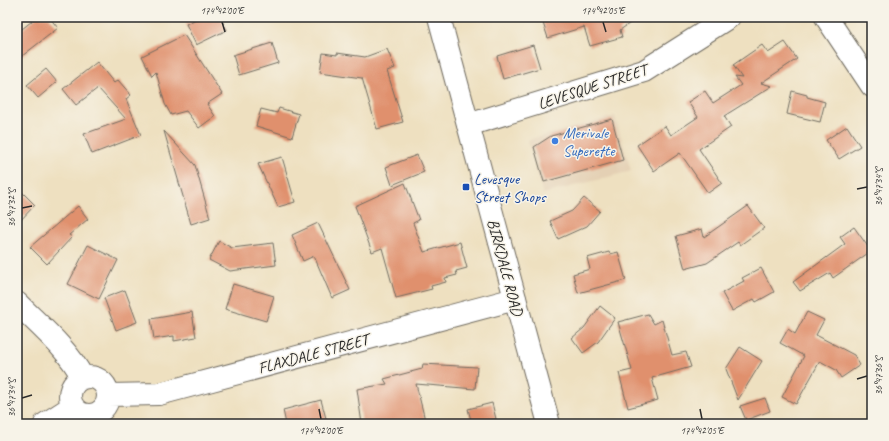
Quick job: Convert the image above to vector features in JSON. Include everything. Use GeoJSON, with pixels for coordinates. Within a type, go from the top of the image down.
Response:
{"type":"FeatureCollection","features":[{"type":"Feature","properties":{"kind":"street","name":"BIRKDALE ROAD"},"geometry":{"type":"LineString","coordinates":[[439,17],[549,424]]}},
{"type":"Feature","properties":{"kind":"street","name":"LEVESQUE STREET"},"geometry":{"type":"LineString","coordinates":[[468,125],[644,71],[729,17]]}},
{"type":"Feature","properties":{"kind":"street"},"geometry":{"type":"LineString","coordinates":[[826,17],[872,86]]}},
{"type":"Feature","properties":{"kind":"street","name":"FLAXDALE STREET"},"geometry":{"type":"LineString","coordinates":[[109,395],[159,394],[515,299]]}},
{"type":"Feature","properties":{"kind":"street"},"geometry":{"type":"LineString","coordinates":[[17,302],[66,351],[83,378]]}},
{"type":"Feature","properties":{"kind":"street"},"geometry":{"type":"LineString","coordinates":[[89,377],[100,380],[105,384],[109,395],[104,408],[98,413],[84,414],[73,406],[70,400],[73,386],[83,378],[89,377]]}},
{"type":"Feature","properties":{"kind":"street"},"geometry":{"type":"LineString","coordinates":[[44,424],[73,406]]}},
{"type":"Feature","properties":{"kind":"shaded area"},"geometry":{"type":"Polygon","coordinates":[[[615,116],[631,171],[543,194],[528,140],[615,116]]]}},
{"type":"Feature","properties":{"kind":"building"},"geometry":{"type":"Polygon","coordinates":[[[37,17],[49,17],[58,28],[17,60],[17,33],[37,17]]]}},
{"type":"Feature","properties":{"kind":"building"},"geometry":{"type":"Polygon","coordinates":[[[200,17],[220,17],[227,30],[196,45],[186,24],[200,17]]]}},
{"type":"Feature","properties":{"kind":"building"},"geometry":{"type":"Polygon","coordinates":[[[541,17],[639,17],[620,30],[622,37],[590,46],[584,27],[548,38],[541,17]]]}},
{"type":"Feature","properties":{"kind":"building"},"geometry":{"type":"Polygon","coordinates":[[[184,35],[222,94],[207,104],[215,116],[199,128],[186,111],[171,115],[165,104],[156,72],[152,76],[142,56],[184,35]]]}},
{"type":"Feature","properties":{"kind":"building"},"geometry":{"type":"Polygon","coordinates":[[[785,42],[797,59],[761,83],[772,86],[724,116],[731,127],[699,149],[722,183],[708,193],[680,153],[654,171],[637,145],[665,126],[671,135],[698,117],[688,102],[705,91],[713,103],[741,85],[735,77],[742,78],[733,65],[762,45],[768,53],[785,42]]]}},
{"type":"Feature","properties":{"kind":"building"},"geometry":{"type":"Polygon","coordinates":[[[272,43],[278,63],[239,75],[233,55],[272,43]]]}},
{"type":"Feature","properties":{"kind":"building"},"geometry":{"type":"Polygon","coordinates":[[[533,45],[540,68],[503,79],[497,56],[533,45]]]}},
{"type":"Feature","properties":{"kind":"building"},"geometry":{"type":"Polygon","coordinates":[[[387,49],[395,68],[387,71],[403,122],[377,129],[362,78],[320,72],[323,53],[337,55],[337,53],[365,57],[387,49]]]}},
{"type":"Feature","properties":{"kind":"building"},"geometry":{"type":"Polygon","coordinates":[[[97,62],[114,83],[118,80],[131,95],[126,99],[141,135],[92,154],[84,134],[126,119],[98,88],[76,105],[63,89],[97,62]]]}},
{"type":"Feature","properties":{"kind":"building"},"geometry":{"type":"Polygon","coordinates":[[[46,69],[57,82],[38,98],[27,85],[46,69]]]}},
{"type":"Feature","properties":{"kind":"building"},"geometry":{"type":"Polygon","coordinates":[[[792,91],[825,102],[820,122],[787,114],[792,91]]]}},
{"type":"Feature","properties":{"kind":"building"},"geometry":{"type":"Polygon","coordinates":[[[279,108],[299,114],[292,137],[256,126],[261,109],[277,113],[279,108]]]}},
{"type":"Feature","properties":{"kind":"building"},"geometry":{"type":"Polygon","coordinates":[[[612,119],[623,160],[544,182],[534,147],[551,136],[612,119]]]}},
{"type":"Feature","properties":{"kind":"building"},"geometry":{"type":"Polygon","coordinates":[[[847,126],[860,146],[839,159],[826,140],[847,126]]]}},
{"type":"Feature","properties":{"kind":"building"},"geometry":{"type":"Polygon","coordinates":[[[164,131],[195,165],[210,218],[191,224],[164,131]]]}},
{"type":"Feature","properties":{"kind":"building"},"geometry":{"type":"Polygon","coordinates":[[[417,155],[424,172],[392,185],[386,167],[417,155]]]}},
{"type":"Feature","properties":{"kind":"building"},"geometry":{"type":"Polygon","coordinates":[[[282,157],[295,202],[278,207],[258,164],[282,157]]]}},
{"type":"Feature","properties":{"kind":"building"},"geometry":{"type":"Polygon","coordinates":[[[405,183],[419,220],[413,223],[424,252],[460,242],[467,268],[456,271],[457,275],[445,278],[446,282],[431,286],[432,289],[396,298],[382,248],[372,252],[355,206],[405,183]]]}},
{"type":"Feature","properties":{"kind":"building"},"geometry":{"type":"Polygon","coordinates":[[[17,187],[35,205],[17,224],[17,187]]]}},
{"type":"Feature","properties":{"kind":"building"},"geometry":{"type":"Polygon","coordinates":[[[584,198],[600,211],[587,226],[558,239],[550,221],[572,211],[584,198]]]}},
{"type":"Feature","properties":{"kind":"building"},"geometry":{"type":"Polygon","coordinates":[[[78,206],[88,219],[69,235],[72,237],[47,264],[30,247],[78,206]]]}},
{"type":"Feature","properties":{"kind":"building"},"geometry":{"type":"Polygon","coordinates":[[[748,206],[764,228],[740,245],[738,242],[707,263],[685,269],[676,236],[702,229],[704,237],[748,206]]]}},
{"type":"Feature","properties":{"kind":"building"},"geometry":{"type":"Polygon","coordinates":[[[318,223],[350,290],[332,298],[314,256],[303,261],[292,235],[318,223]]]}},
{"type":"Feature","properties":{"kind":"building"},"geometry":{"type":"Polygon","coordinates":[[[854,227],[871,251],[833,278],[830,273],[800,291],[793,282],[845,244],[840,237],[854,227]]]}},
{"type":"Feature","properties":{"kind":"building"},"geometry":{"type":"Polygon","coordinates":[[[219,241],[232,248],[273,243],[276,265],[230,271],[209,260],[219,241]]]}},
{"type":"Feature","properties":{"kind":"building"},"geometry":{"type":"Polygon","coordinates":[[[88,245],[118,260],[99,299],[68,284],[88,245]]]}},
{"type":"Feature","properties":{"kind":"building"},"geometry":{"type":"Polygon","coordinates":[[[609,252],[610,254],[618,252],[626,280],[578,293],[573,274],[590,269],[587,258],[609,252]]]}},
{"type":"Feature","properties":{"kind":"building"},"geometry":{"type":"Polygon","coordinates":[[[761,268],[774,292],[756,302],[754,299],[732,311],[722,293],[744,281],[742,278],[761,268]]]}},
{"type":"Feature","properties":{"kind":"building"},"geometry":{"type":"Polygon","coordinates":[[[233,284],[274,296],[266,321],[225,309],[233,284]]]}},
{"type":"Feature","properties":{"kind":"building"},"geometry":{"type":"Polygon","coordinates":[[[125,290],[137,322],[116,330],[104,298],[125,290]]]}},
{"type":"Feature","properties":{"kind":"building"},"geometry":{"type":"Polygon","coordinates":[[[600,306],[615,318],[598,342],[583,353],[572,338],[584,328],[600,306]]]}},
{"type":"Feature","properties":{"kind":"building"},"geometry":{"type":"Polygon","coordinates":[[[192,312],[196,337],[174,341],[174,336],[154,339],[151,319],[192,312]]]}},
{"type":"Feature","properties":{"kind":"building"},"geometry":{"type":"Polygon","coordinates":[[[807,312],[824,320],[816,335],[854,355],[860,365],[841,378],[836,370],[820,361],[796,404],[782,397],[804,356],[780,343],[788,329],[795,334],[807,312]]]}},
{"type":"Feature","properties":{"kind":"building"},"geometry":{"type":"Polygon","coordinates":[[[648,314],[654,324],[662,320],[672,355],[686,352],[691,367],[652,378],[658,400],[628,408],[619,373],[632,370],[618,322],[648,314]]]}},
{"type":"Feature","properties":{"kind":"building"},"geometry":{"type":"Polygon","coordinates":[[[740,347],[762,361],[738,400],[726,369],[740,347]]]}},
{"type":"Feature","properties":{"kind":"building"},"geometry":{"type":"Polygon","coordinates":[[[423,364],[477,367],[475,389],[416,384],[426,424],[362,424],[357,389],[387,384],[384,379],[422,369],[423,364]]]}},
{"type":"Feature","properties":{"kind":"building"},"geometry":{"type":"Polygon","coordinates":[[[765,398],[770,411],[746,420],[740,406],[765,398]]]}},
{"type":"Feature","properties":{"kind":"building"},"geometry":{"type":"Polygon","coordinates":[[[321,400],[327,422],[318,424],[286,424],[283,410],[321,400]]]}},
{"type":"Feature","properties":{"kind":"building"},"geometry":{"type":"Polygon","coordinates":[[[492,403],[496,419],[491,421],[492,424],[472,424],[468,409],[492,403]]]}},
{"type":"Feature","properties":{"kind":"place","name":"Merivale Superette"},"geometry":{"type":"Point","coordinates":[555,141]}},
{"type":"Feature","properties":{"kind":"place","name":"Levesque Street Shops"},"geometry":{"type":"Point","coordinates":[466,187]}}]}
